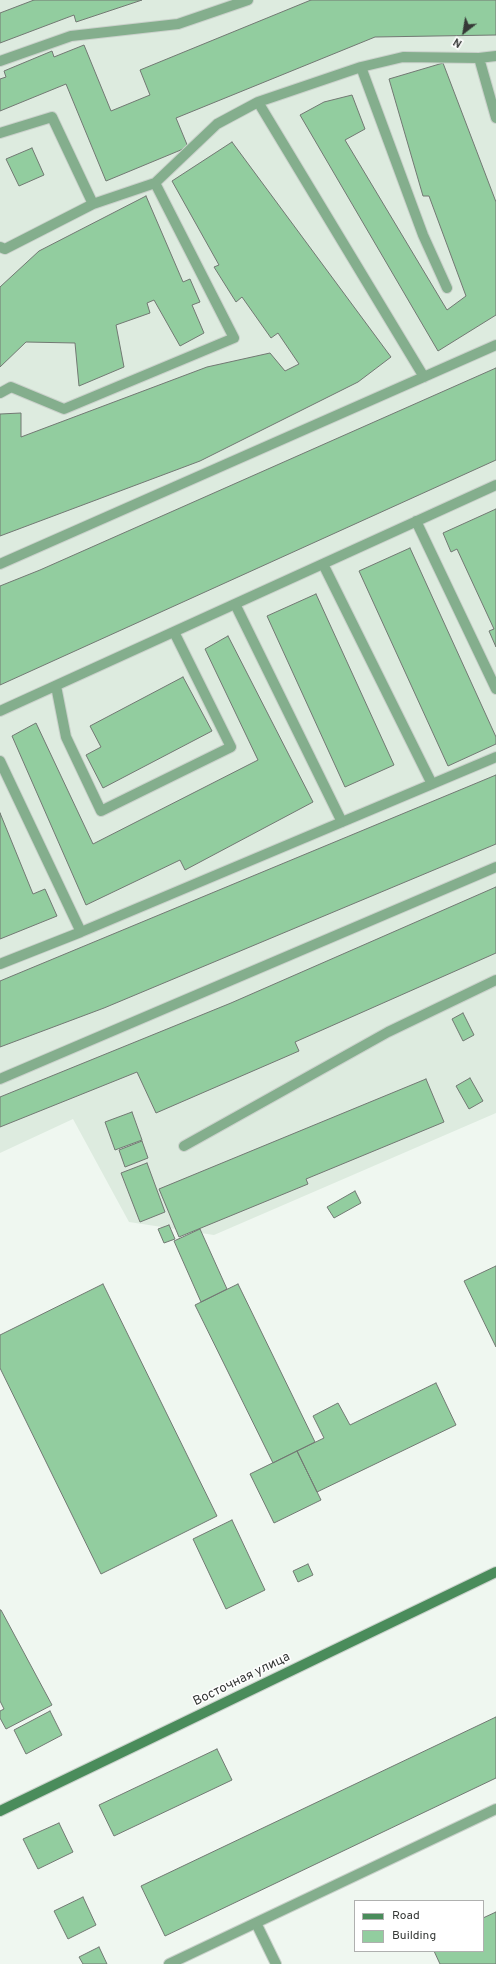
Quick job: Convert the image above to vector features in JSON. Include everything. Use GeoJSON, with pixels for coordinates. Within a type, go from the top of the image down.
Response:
{"type":"FeatureCollection","features":[{"type":"Feature","properties":{"kind":"street","name":"Восточная улица"},"geometry":{"type":"LineString","coordinates":[[0,1811],[496,1572]]}},
{"type":"Feature","properties":{"kind":"lane"},"geometry":{"type":"LineString","coordinates":[[0,61],[71,36],[178,24],[248,0]]}},
{"type":"Feature","properties":{"kind":"lane"},"geometry":{"type":"LineString","coordinates":[[0,247],[5,249],[93,204],[155,183],[217,124],[258,102],[361,67],[404,57],[479,58],[496,56]]}},
{"type":"Feature","properties":{"kind":"lane"},"geometry":{"type":"LineString","coordinates":[[479,58],[496,118]]}},
{"type":"Feature","properties":{"kind":"lane"},"geometry":{"type":"LineString","coordinates":[[361,67],[423,235],[448,288]]}},
{"type":"Feature","properties":{"kind":"lane"},"geometry":{"type":"LineString","coordinates":[[258,102],[424,377]]}},
{"type":"Feature","properties":{"kind":"lane"},"geometry":{"type":"LineString","coordinates":[[0,133],[52,117],[93,204]]}},
{"type":"Feature","properties":{"kind":"lane"},"geometry":{"type":"LineString","coordinates":[[0,393],[11,388],[64,408],[234,338],[155,183]]}},
{"type":"Feature","properties":{"kind":"lane"},"geometry":{"type":"LineString","coordinates":[[0,564],[496,345]]}},
{"type":"Feature","properties":{"kind":"lane"},"geometry":{"type":"LineString","coordinates":[[0,711],[496,485]]}},
{"type":"Feature","properties":{"kind":"lane"},"geometry":{"type":"LineString","coordinates":[[416,522],[496,689]]}},
{"type":"Feature","properties":{"kind":"lane"},"geometry":{"type":"LineString","coordinates":[[323,564],[432,784]]}},
{"type":"Feature","properties":{"kind":"lane"},"geometry":{"type":"LineString","coordinates":[[235,604],[342,822]]}},
{"type":"Feature","properties":{"kind":"lane"},"geometry":{"type":"LineString","coordinates":[[56,686],[66,737],[101,811],[231,747],[174,632]]}},
{"type":"Feature","properties":{"kind":"lane"},"geometry":{"type":"LineString","coordinates":[[0,964],[81,932],[496,757]]}},
{"type":"Feature","properties":{"kind":"lane"},"geometry":{"type":"LineString","coordinates":[[0,761],[81,932]]}},
{"type":"Feature","properties":{"kind":"lane"},"geometry":{"type":"LineString","coordinates":[[0,1079],[496,867]]}},
{"type":"Feature","properties":{"kind":"lane"},"geometry":{"type":"LineString","coordinates":[[184,1146],[388,1032],[496,980]]}},
{"type":"Feature","properties":{"kind":"lane"},"geometry":{"type":"LineString","coordinates":[[169,1964],[496,1810]]}},
{"type":"Feature","properties":{"kind":"lane"},"geometry":{"type":"LineString","coordinates":[[256,1923],[276,1964]]}},
{"type":"Feature","properties":{"kind":"shaded area"},"geometry":{"type":"Polygon","coordinates":[[[0,0],[496,0],[496,1113],[214,1235],[129,1222],[73,1119],[0,1153],[0,0]]]}},
{"type":"Feature","properties":{"kind":"building"},"geometry":{"type":"Polygon","coordinates":[[[34,0],[142,0],[76,22],[74,15],[0,43],[0,13],[34,0]]]}},
{"type":"Feature","properties":{"kind":"building"},"geometry":{"type":"Polygon","coordinates":[[[311,0],[496,0],[496,35],[375,37],[176,118],[188,147],[106,181],[66,84],[0,111],[0,79],[6,77],[4,71],[52,51],[54,57],[84,45],[111,111],[150,95],[140,70],[311,0]]]}},
{"type":"Feature","properties":{"kind":"building"},"geometry":{"type":"Polygon","coordinates":[[[443,63],[496,202],[496,315],[438,351],[300,115],[324,102],[352,95],[365,129],[345,140],[447,310],[466,296],[429,196],[423,196],[389,79],[443,63]]]}},
{"type":"Feature","properties":{"kind":"building"},"geometry":{"type":"Polygon","coordinates":[[[232,142],[391,357],[358,382],[200,461],[0,536],[0,414],[21,413],[21,437],[207,367],[270,353],[285,371],[299,364],[278,333],[271,338],[242,297],[236,302],[214,267],[219,265],[172,181],[232,142]]]}},
{"type":"Feature","properties":{"kind":"building"},"geometry":{"type":"Polygon","coordinates":[[[32,148],[44,175],[19,186],[6,159],[32,148]]]}},
{"type":"Feature","properties":{"kind":"building"},"geometry":{"type":"Polygon","coordinates":[[[146,196],[183,282],[190,279],[200,302],[192,305],[204,333],[180,346],[154,300],[147,303],[150,313],[116,325],[124,367],[79,386],[75,343],[26,342],[0,367],[0,287],[39,251],[146,196]]]}},
{"type":"Feature","properties":{"kind":"building"},"geometry":{"type":"Polygon","coordinates":[[[496,368],[496,460],[0,685],[0,586],[40,570],[496,368]]]}},
{"type":"Feature","properties":{"kind":"building"},"geometry":{"type":"Polygon","coordinates":[[[496,509],[496,647],[489,631],[494,629],[457,549],[451,552],[443,533],[496,509]]]}},
{"type":"Feature","properties":{"kind":"building"},"geometry":{"type":"Polygon","coordinates":[[[410,548],[496,737],[496,744],[448,766],[359,571],[410,548]]]}},
{"type":"Feature","properties":{"kind":"building"},"geometry":{"type":"Polygon","coordinates":[[[316,594],[394,765],[345,787],[267,616],[316,594]]]}},
{"type":"Feature","properties":{"kind":"building"},"geometry":{"type":"Polygon","coordinates":[[[228,636],[313,802],[185,870],[180,860],[86,905],[12,736],[36,723],[93,844],[258,760],[205,649],[228,636]]]}},
{"type":"Feature","properties":{"kind":"building"},"geometry":{"type":"Polygon","coordinates":[[[183,677],[212,731],[103,788],[86,755],[101,747],[90,726],[183,677]]]}},
{"type":"Feature","properties":{"kind":"building"},"geometry":{"type":"Polygon","coordinates":[[[496,775],[496,844],[104,1008],[0,1047],[0,981],[496,775]]]}},
{"type":"Feature","properties":{"kind":"building"},"geometry":{"type":"Polygon","coordinates":[[[0,813],[33,894],[45,889],[57,916],[0,939],[0,813]]]}},
{"type":"Feature","properties":{"kind":"building"},"geometry":{"type":"Polygon","coordinates":[[[496,887],[496,953],[295,1042],[299,1051],[156,1113],[137,1072],[0,1127],[0,1097],[231,1003],[496,887]]]}},
{"type":"Feature","properties":{"kind":"building"},"geometry":{"type":"Polygon","coordinates":[[[463,1013],[474,1035],[463,1041],[452,1019],[463,1013]]]}},
{"type":"Feature","properties":{"kind":"building"},"geometry":{"type":"Polygon","coordinates":[[[470,1078],[483,1101],[469,1109],[456,1086],[470,1078]]]}},
{"type":"Feature","properties":{"kind":"building"},"geometry":{"type":"Polygon","coordinates":[[[426,1079],[444,1122],[306,1179],[308,1184],[179,1237],[159,1189],[426,1079]]]}},
{"type":"Feature","properties":{"kind":"building"},"geometry":{"type":"Polygon","coordinates":[[[132,1112],[142,1140],[115,1150],[105,1122],[132,1112]]]}},
{"type":"Feature","properties":{"kind":"building"},"geometry":{"type":"Polygon","coordinates":[[[142,1141],[148,1158],[125,1167],[119,1150],[142,1141]]]}},
{"type":"Feature","properties":{"kind":"building"},"geometry":{"type":"Polygon","coordinates":[[[147,1163],[165,1212],[140,1222],[121,1173],[147,1163]]]}},
{"type":"Feature","properties":{"kind":"building"},"geometry":{"type":"Polygon","coordinates":[[[355,1191],[361,1203],[334,1218],[327,1207],[355,1191]]]}},
{"type":"Feature","properties":{"kind":"building"},"geometry":{"type":"Polygon","coordinates":[[[169,1225],[175,1239],[164,1243],[158,1229],[169,1225]]]}},
{"type":"Feature","properties":{"kind":"building"},"geometry":{"type":"Polygon","coordinates":[[[200,1229],[227,1289],[201,1302],[174,1241],[200,1229]]]}},
{"type":"Feature","properties":{"kind":"building"},"geometry":{"type":"Polygon","coordinates":[[[496,1266],[496,1347],[464,1281],[496,1266]]]}},
{"type":"Feature","properties":{"kind":"building"},"geometry":{"type":"Polygon","coordinates":[[[103,1284],[217,1516],[101,1574],[0,1368],[0,1335],[103,1284]]]}},
{"type":"Feature","properties":{"kind":"building"},"geometry":{"type":"Polygon","coordinates":[[[238,1284],[315,1442],[273,1463],[195,1305],[238,1284]]]}},
{"type":"Feature","properties":{"kind":"building"},"geometry":{"type":"Polygon","coordinates":[[[436,1383],[456,1425],[317,1492],[297,1451],[324,1438],[313,1416],[338,1403],[350,1425],[436,1383]]]}},
{"type":"Feature","properties":{"kind":"building"},"geometry":{"type":"Polygon","coordinates":[[[297,1451],[321,1500],[274,1523],[250,1474],[297,1451]]]}},
{"type":"Feature","properties":{"kind":"building"},"geometry":{"type":"Polygon","coordinates":[[[232,1520],[265,1590],[226,1609],[193,1539],[232,1520]]]}},
{"type":"Feature","properties":{"kind":"building"},"geometry":{"type":"Polygon","coordinates":[[[308,1564],[313,1575],[298,1582],[293,1571],[308,1564]]]}},
{"type":"Feature","properties":{"kind":"building"},"geometry":{"type":"Polygon","coordinates":[[[0,1610],[52,1705],[6,1729],[0,1718],[0,1711],[4,1709],[0,1701],[0,1610]]]}},
{"type":"Feature","properties":{"kind":"building"},"geometry":{"type":"Polygon","coordinates":[[[50,1711],[62,1735],[26,1754],[14,1730],[50,1711]]]}},
{"type":"Feature","properties":{"kind":"building"},"geometry":{"type":"Polygon","coordinates":[[[496,1717],[496,1778],[165,1936],[141,1886],[496,1717]]]}},
{"type":"Feature","properties":{"kind":"building"},"geometry":{"type":"Polygon","coordinates":[[[217,1749],[232,1780],[114,1836],[99,1805],[217,1749]]]}},
{"type":"Feature","properties":{"kind":"building"},"geometry":{"type":"Polygon","coordinates":[[[59,1823],[73,1852],[38,1869],[23,1839],[59,1823]]]}},
{"type":"Feature","properties":{"kind":"building"},"geometry":{"type":"Polygon","coordinates":[[[83,1897],[96,1925],[68,1939],[54,1911],[83,1897]]]}},
{"type":"Feature","properties":{"kind":"building"},"geometry":{"type":"Polygon","coordinates":[[[496,1912],[496,1964],[440,1964],[434,1952],[484,1952],[484,1918],[496,1912]]]}},
{"type":"Feature","properties":{"kind":"building"},"geometry":{"type":"Polygon","coordinates":[[[99,1947],[107,1964],[83,1964],[79,1957],[99,1947]]]}}]}
